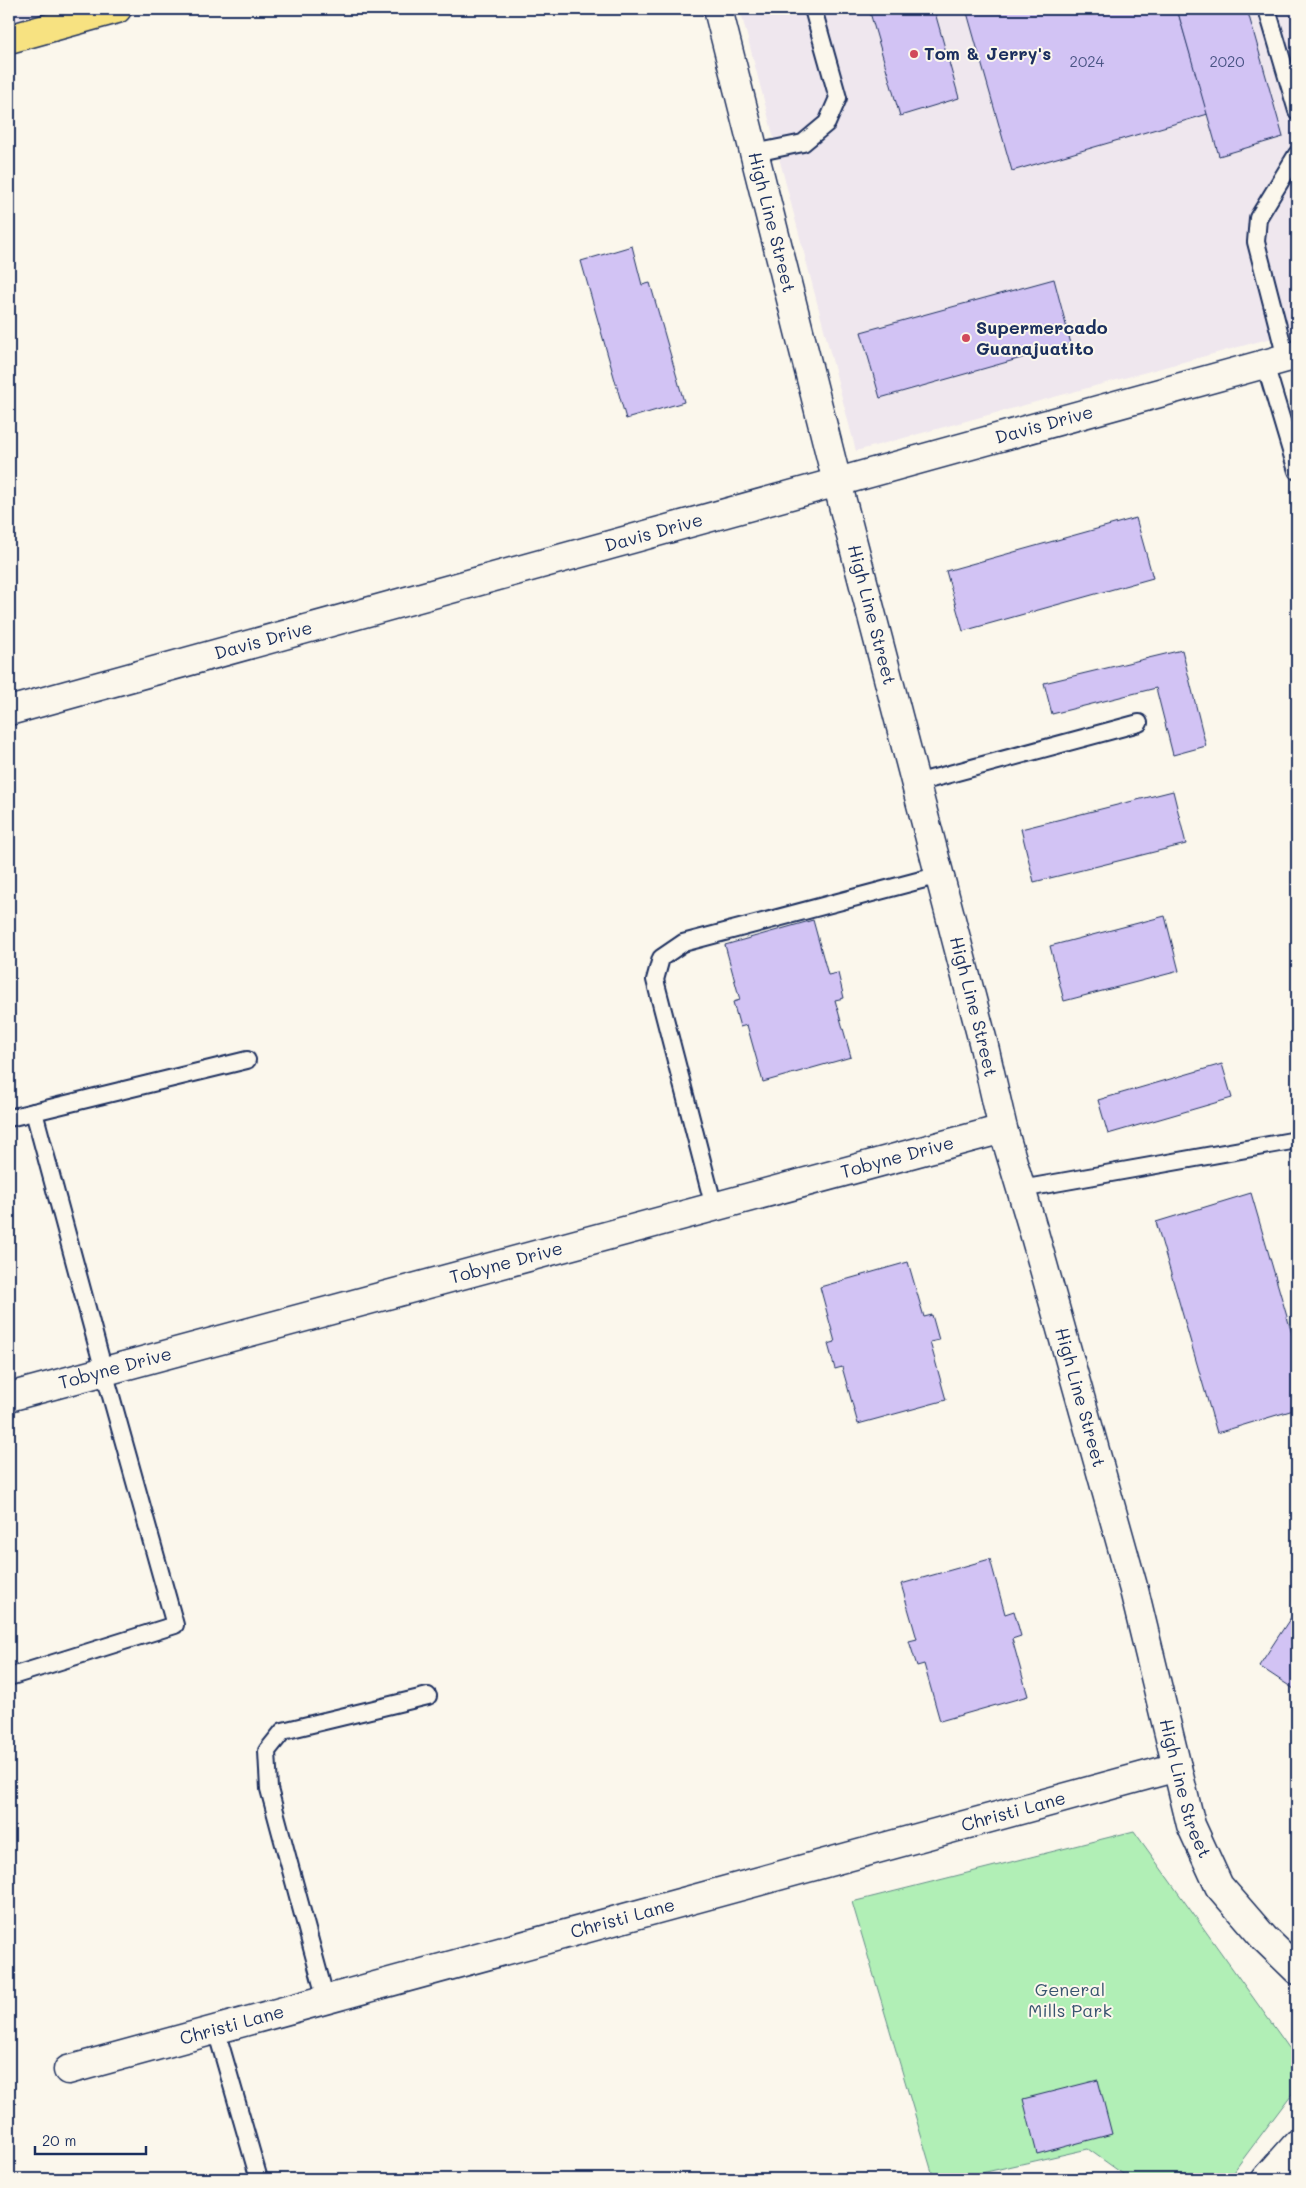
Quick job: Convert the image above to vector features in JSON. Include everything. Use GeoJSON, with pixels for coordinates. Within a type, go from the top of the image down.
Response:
{"type":"FeatureCollection","features":[{"type":"Feature","properties":{"kind":"main road"},"geometry":{"type":"LineString","coordinates":[[9,39],[117,9]]}},
{"type":"Feature","properties":{"kind":"street","name":"High Line Street"},"geometry":{"type":"LineString","coordinates":[[718,9],[837,482],[983,1042],[1003,1129],[1134,1590],[1191,1825],[1219,1886],[1264,1938],[1297,1970]]}},
{"type":"Feature","properties":{"kind":"street","name":"Davis Drive"},"geometry":{"type":"LineString","coordinates":[[9,711],[1283,359]]}},
{"type":"Feature","properties":{"kind":"street","name":"Tobyne Drive"},"geometry":{"type":"LineString","coordinates":[[9,1397],[1003,1129]]}},
{"type":"Feature","properties":{"kind":"street","name":"Christi Lane"},"geometry":{"type":"LineString","coordinates":[[68,2070],[1177,1767]]}},
{"type":"Feature","properties":{"kind":"street"},"geometry":{"type":"LineString","coordinates":[[1266,2179],[1297,2144]]}},
{"type":"Feature","properties":{"kind":"lane"},"geometry":{"type":"LineString","coordinates":[[755,153],[803,143],[827,123],[838,98],[813,9]]}},
{"type":"Feature","properties":{"kind":"lane"},"geometry":{"type":"LineString","coordinates":[[1267,9],[1297,111]]}},
{"type":"Feature","properties":{"kind":"lane"},"geometry":{"type":"LineString","coordinates":[[1297,154],[1258,218],[1256,242],[1283,359],[1297,471]]}},
{"type":"Feature","properties":{"kind":"lane"},"geometry":{"type":"LineString","coordinates":[[916,783],[1138,723]]}},
{"type":"Feature","properties":{"kind":"lane"},"geometry":{"type":"LineString","coordinates":[[714,1207],[655,980],[661,958],[683,943],[940,875]]}},
{"type":"Feature","properties":{"kind":"lane"},"geometry":{"type":"LineString","coordinates":[[9,1118],[247,1060]]}},
{"type":"Feature","properties":{"kind":"lane"},"geometry":{"type":"LineString","coordinates":[[9,1677],[175,1625],[34,1112]]}},
{"type":"Feature","properties":{"kind":"lane"},"geometry":{"type":"LineString","coordinates":[[1021,1189],[1297,1140]]}},
{"type":"Feature","properties":{"kind":"lane"},"geometry":{"type":"LineString","coordinates":[[326,2000],[269,1789],[267,1751],[283,1731],[428,1696]]}},
{"type":"Feature","properties":{"kind":"lane"},"geometry":{"type":"LineString","coordinates":[[216,2030],[259,2179]]}},
{"type":"Feature","properties":{"kind":"shaded area"},"geometry":{"type":"Polygon","coordinates":[[[9,9],[139,9],[9,37],[9,9]]]}},
{"type":"Feature","properties":{"kind":"shaded area"},"geometry":{"type":"Polygon","coordinates":[[[740,9],[1297,9],[1297,331],[856,451],[740,9]]]}},
{"type":"Feature","properties":{"kind":"green space","name":"General Mills Park"},"geometry":{"type":"Polygon","coordinates":[[[1134,1831],[1297,2059],[1297,2087],[1228,2179],[1130,2179],[1088,2149],[955,2179],[934,2179],[852,1902],[1134,1831]]]}},
{"type":"Feature","properties":{"kind":"building","name":"Tom & Jerry's"},"geometry":{"type":"Polygon","coordinates":[[[869,9],[934,9],[959,98],[900,116],[869,9]]]}},
{"type":"Feature","properties":{"kind":"building"},"geometry":{"type":"Polygon","coordinates":[[[966,9],[1177,9],[1208,114],[1012,171],[966,9]]]}},
{"type":"Feature","properties":{"kind":"building"},"geometry":{"type":"Polygon","coordinates":[[[1177,9],[1247,9],[1283,137],[1219,156],[1177,9]]]}},
{"type":"Feature","properties":{"kind":"building"},"geometry":{"type":"Polygon","coordinates":[[[632,246],[642,285],[650,283],[684,402],[626,419],[581,261],[632,246]]]}},
{"type":"Feature","properties":{"kind":"building","name":"Supermercado Guanajuatito"},"geometry":{"type":"Polygon","coordinates":[[[1054,279],[1071,344],[880,398],[861,332],[1054,279]]]}},
{"type":"Feature","properties":{"kind":"building"},"geometry":{"type":"Polygon","coordinates":[[[1136,518],[1153,578],[963,631],[946,571],[1136,518]]]}},
{"type":"Feature","properties":{"kind":"building"},"geometry":{"type":"Polygon","coordinates":[[[1182,650],[1206,746],[1173,755],[1156,688],[1052,714],[1044,683],[1182,650]]]}},
{"type":"Feature","properties":{"kind":"building"},"geometry":{"type":"Polygon","coordinates":[[[1173,791],[1186,844],[1034,882],[1021,829],[1173,791]]]}},
{"type":"Feature","properties":{"kind":"building"},"geometry":{"type":"Polygon","coordinates":[[[1165,916],[1179,971],[1064,1001],[1050,946],[1165,916]]]}},
{"type":"Feature","properties":{"kind":"building"},"geometry":{"type":"Polygon","coordinates":[[[813,920],[828,975],[838,973],[844,998],[835,1000],[851,1057],[763,1082],[747,1025],[740,1027],[733,1002],[740,1000],[725,945],[813,920]]]}},
{"type":"Feature","properties":{"kind":"building"},"geometry":{"type":"Polygon","coordinates":[[[1222,1064],[1232,1098],[1108,1134],[1098,1100],[1222,1064]]]}},
{"type":"Feature","properties":{"kind":"building"},"geometry":{"type":"Polygon","coordinates":[[[1251,1193],[1297,1351],[1297,1409],[1217,1433],[1156,1222],[1251,1193]]]}},
{"type":"Feature","properties":{"kind":"building"},"geometry":{"type":"Polygon","coordinates":[[[908,1262],[924,1317],[932,1315],[939,1340],[930,1342],[946,1400],[858,1424],[842,1367],[835,1369],[828,1344],[835,1342],[820,1287],[908,1262]]]}},
{"type":"Feature","properties":{"kind":"building"},"geometry":{"type":"Polygon","coordinates":[[[990,1559],[1005,1614],[1014,1611],[1021,1636],[1012,1639],[1028,1696],[940,1721],[924,1664],[917,1666],[909,1641],[917,1639],[901,1584],[990,1559]]]}},
{"type":"Feature","properties":{"kind":"building"},"geometry":{"type":"Polygon","coordinates":[[[1297,1608],[1297,1691],[1259,1666],[1297,1608]]]}},
{"type":"Feature","properties":{"kind":"building"},"geometry":{"type":"Polygon","coordinates":[[[1098,2080],[1112,2134],[1037,2154],[1023,2099],[1098,2080]]]}},
{"type":"Feature","properties":{"kind":"place","name":"Tom & Jerry's"},"geometry":{"type":"Point","coordinates":[914,54]}},
{"type":"Feature","properties":{"kind":"place","name":"Supermercado Guanajuatito"},"geometry":{"type":"Point","coordinates":[966,338]}}]}
